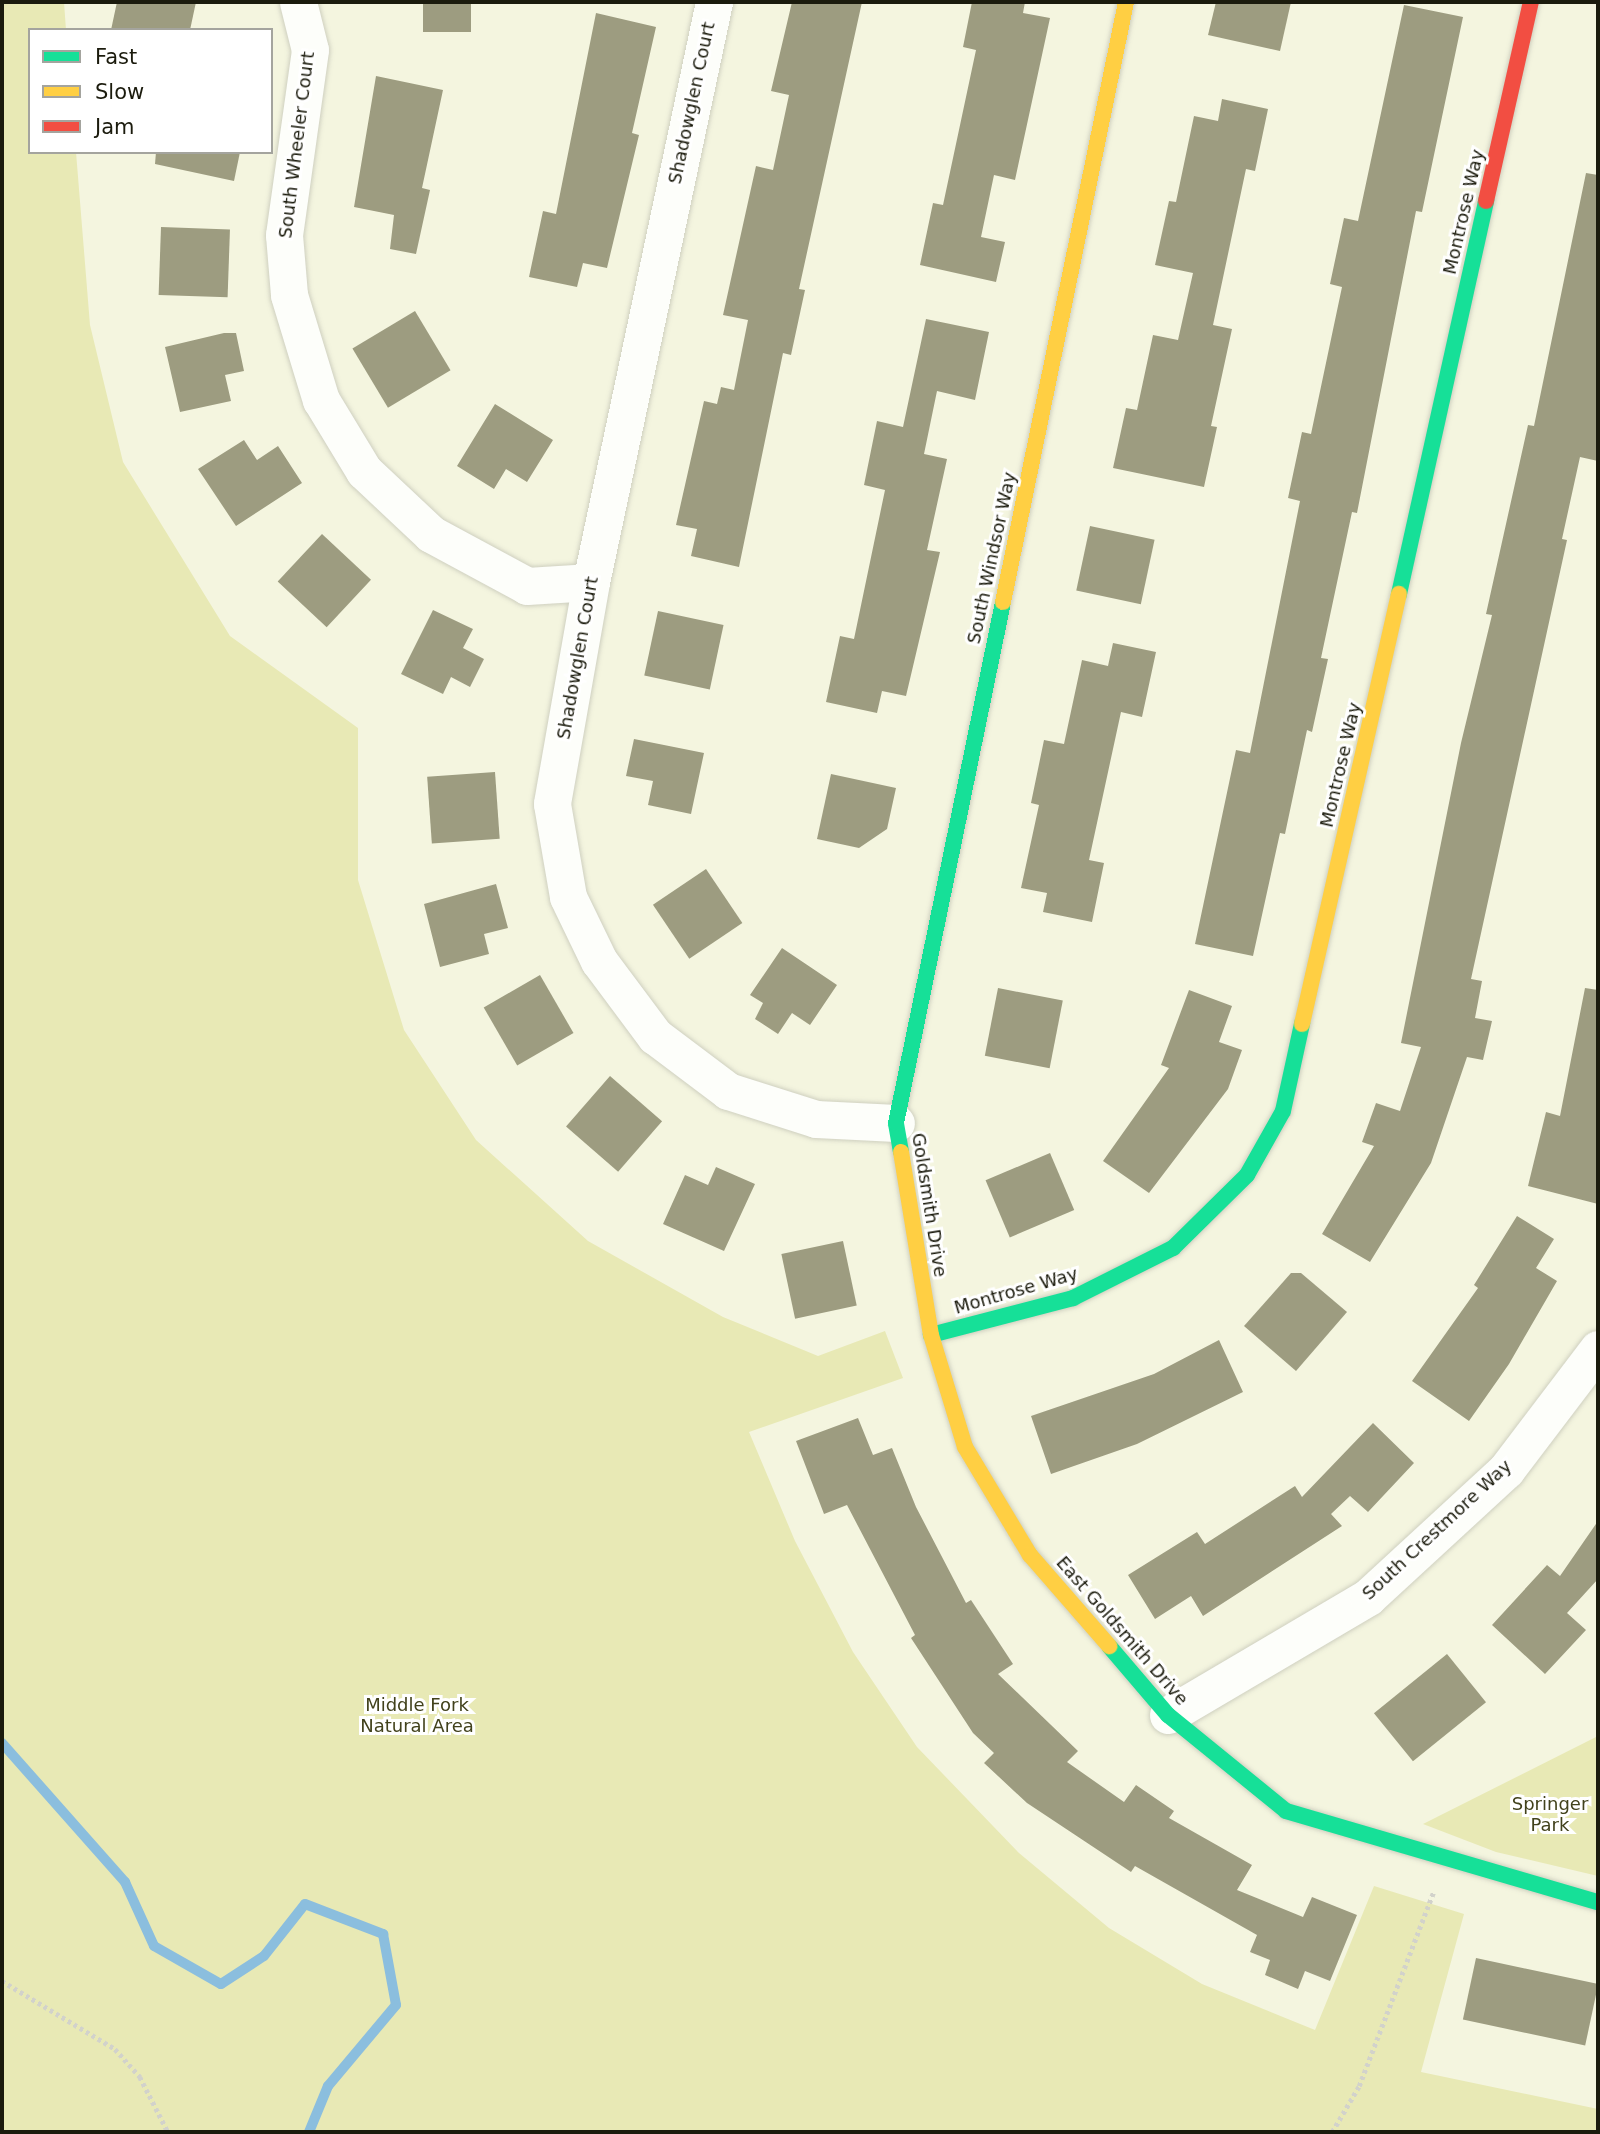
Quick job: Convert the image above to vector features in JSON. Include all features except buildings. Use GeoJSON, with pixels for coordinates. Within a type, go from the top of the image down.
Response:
{"type":"FeatureCollection","features":[{"type":"Feature","properties":{"kind":"street","name":"South Wheeler Court"},"geometry":{"type":"LineString","coordinates":[[298,2],[310,50],[284,236],[289,295],[321,400],[364,471],[431,534],[527,586],[591,582]]}},
{"type":"Feature","properties":{"kind":"street","name":"Shadowglen Court"},"geometry":{"type":"LineString","coordinates":[[714,2],[591,582],[552,804],[569,897],[599,961],[655,1036],[728,1091],[816,1119],[896,1123]]}},
{"type":"Feature","properties":{"kind":"street","name":"South Windsor Way"},"geometry":{"type":"LineString","coordinates":[[896,1123],[1126,2]]}},
{"type":"Feature","properties":{"kind":"street","name":"Montrose Way"},"geometry":{"type":"LineString","coordinates":[[931,1335],[1073,1298],[1174,1248],[1247,1175],[1283,1111],[1531,2]]}},
{"type":"Feature","properties":{"kind":"street","name":"Goldsmith Drive"},"geometry":{"type":"LineString","coordinates":[[896,1123],[931,1335]]}},
{"type":"Feature","properties":{"kind":"street","name":"East Goldsmith Drive"},"geometry":{"type":"LineString","coordinates":[[931,1335],[965,1447],[1030,1555],[1168,1715],[1286,1811],[1446,1861],[1598,1902]]}},
{"type":"Feature","properties":{"kind":"street","name":"South Crestmore Way"},"geometry":{"type":"LineString","coordinates":[[1168,1715],[1368,1597],[1506,1470],[1598,1349]]}},
{"type":"Feature","properties":{"kind":"path"},"geometry":{"type":"LineString","coordinates":[[1332,2132],[1359,2086],[1446,1861]]}},
{"type":"Feature","properties":{"kind":"path"},"geometry":{"type":"LineString","coordinates":[[2,1981],[115,2049],[140,2077],[168,2132]]}},
{"type":"Feature","properties":{"kind":"green space","name":"Middle Fork Natural Area"},"geometry":{"type":"Polygon","coordinates":[[[2,2],[64,2],[66,28],[28,28],[28,154],[76,154],[90,325],[123,462],[230,636],[358,728],[358,880],[404,1030],[476,1140],[588,1241],[723,1317],[818,1356],[885,1331],[903,1378],[749,1432],[795,1541],[853,1652],[917,1747],[1019,1853],[1109,1928],[1202,1984],[1315,2030],[1374,1886],[1464,1914],[1421,2072],[1598,2109],[1598,2132],[2,2132],[2,2]]]}},
{"type":"Feature","properties":{"kind":"green space","name":"Springer Park"},"geometry":{"type":"Polygon","coordinates":[[[1598,1736],[1598,1876],[1496,1852],[1423,1824],[1598,1736]]]}},
{"type":"Feature","properties":{"kind":"waterway"},"geometry":{"type":"LineString","coordinates":[[2,1743],[125,1882],[154,1946],[221,1984],[264,1956],[305,1904],[383,1934],[396,2005],[328,2086],[309,2132]]}},
{"type":"Feature","properties":{"kind":"traffic: fast"},"geometry":{"type":"LineString","coordinates":[[1399,594],[1486,201]]}},
{"type":"Feature","properties":{"kind":"traffic: fast"},"geometry":{"type":"LineString","coordinates":[[901,1152],[896,1123],[1003,602]]}},
{"type":"Feature","properties":{"kind":"traffic: fast"},"geometry":{"type":"LineString","coordinates":[[931,1335],[1073,1298],[1173,1248],[1247,1175],[1283,1111],[1302,1024]]}},
{"type":"Feature","properties":{"kind":"traffic: fast"},"geometry":{"type":"LineString","coordinates":[[1109,1646],[1168,1715],[1286,1811],[1598,1902]]}},
{"type":"Feature","properties":{"kind":"traffic: slow"},"geometry":{"type":"LineString","coordinates":[[1003,602],[1126,2]]}},
{"type":"Feature","properties":{"kind":"traffic: slow"},"geometry":{"type":"LineString","coordinates":[[1302,1024],[1399,594]]}},
{"type":"Feature","properties":{"kind":"traffic: slow"},"geometry":{"type":"LineString","coordinates":[[901,1152],[931,1335],[965,1447],[1030,1555],[1109,1646]]}},
{"type":"Feature","properties":{"kind":"traffic: jam"},"geometry":{"type":"LineString","coordinates":[[1486,201],[1531,2]]}}]}
